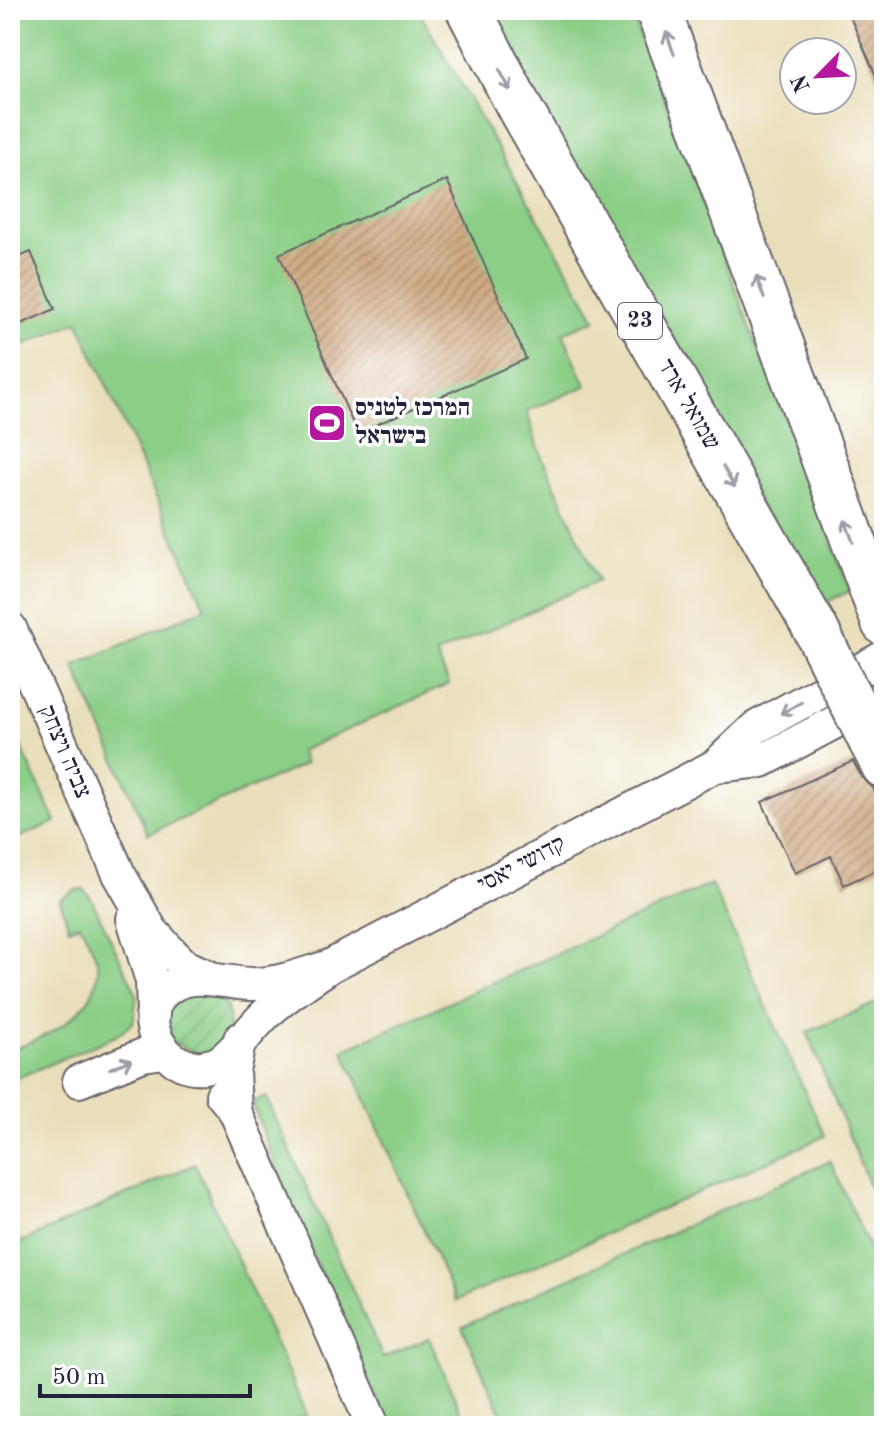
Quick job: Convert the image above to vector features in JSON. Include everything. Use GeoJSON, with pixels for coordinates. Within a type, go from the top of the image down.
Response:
{"type":"FeatureCollection","features":[{"type":"Feature","properties":{"kind":"highway","name":"שמואל ארד"},"geometry":{"type":"LineString","coordinates":[[469,10],[520,109],[816,630],[878,754]]}},
{"type":"Feature","properties":{"kind":"highway"},"geometry":{"type":"LineString","coordinates":[[658,10],[880,614]]}},
{"type":"Feature","properties":{"kind":"street","name":"צביה ויצחק"},"geometry":{"type":"LineString","coordinates":[[10,628],[119,874],[151,930],[185,966],[214,979]]}},
{"type":"Feature","properties":{"kind":"street","name":"קדושי יאסי"},"geometry":{"type":"LineString","coordinates":[[239,1040],[281,1000],[330,966],[715,766],[755,728],[884,657]]}},
{"type":"Feature","properties":{"kind":"street","name":"קדושי יאסי"},"geometry":{"type":"LineString","coordinates":[[715,766],[762,761],[884,696]]}},
{"type":"Feature","properties":{"kind":"street","name":"צביה ויצחק"},"geometry":{"type":"LineString","coordinates":[[119,874],[150,972],[153,1015]]}},
{"type":"Feature","properties":{"kind":"street","name":"קדושי יאסי"},"geometry":{"type":"LineString","coordinates":[[214,979],[235,984],[273,982],[330,966]]}},
{"type":"Feature","properties":{"kind":"street"},"geometry":{"type":"LineString","coordinates":[[235,1111],[233,1071],[243,1026],[240,1005],[233,994],[214,979],[184,980],[168,988],[157,1002],[153,1029],[173,1058],[221,1092],[235,1111],[373,1426]]}},
{"type":"Feature","properties":{"kind":"street"},"geometry":{"type":"LineString","coordinates":[[79,1081],[143,1055],[173,1058],[203,1067],[214,1064],[233,1051],[239,1040]]}},
{"type":"Feature","properties":{"kind":"green space","name":"המרכז לטניס בישראל"},"geometry":{"type":"Polygon","coordinates":[[[10,10],[418,10],[596,319],[563,333],[586,386],[527,411],[537,446],[598,581],[436,654],[449,684],[300,751],[305,764],[148,834],[74,666],[205,608],[78,321],[10,351],[10,10]]]}},
{"type":"Feature","properties":{"kind":"green space"},"geometry":{"type":"Polygon","coordinates":[[[488,10],[630,10],[850,591],[816,607],[488,10]]]}},
{"type":"Feature","properties":{"kind":"green space"},"geometry":{"type":"Polygon","coordinates":[[[10,723],[56,822],[10,841],[10,723]]]}},
{"type":"Feature","properties":{"kind":"green space"},"geometry":{"type":"Polygon","coordinates":[[[711,884],[825,1136],[456,1301],[343,1050],[711,884]]]}},
{"type":"Feature","properties":{"kind":"green space"},"geometry":{"type":"Polygon","coordinates":[[[83,889],[91,898],[137,995],[133,1023],[116,1036],[10,1081],[10,1051],[66,1022],[79,1012],[95,986],[98,965],[94,953],[80,924],[69,928],[60,900],[75,890],[83,889]]]}},
{"type":"Feature","properties":{"kind":"green space"},"geometry":{"type":"Polygon","coordinates":[[[210,993],[225,1004],[228,1028],[222,1043],[214,1049],[198,1054],[171,1041],[167,1010],[181,994],[210,993]]]}},
{"type":"Feature","properties":{"kind":"green space"},"geometry":{"type":"Polygon","coordinates":[[[884,1000],[884,1222],[807,1032],[884,1000]]]}},
{"type":"Feature","properties":{"kind":"green space"},"geometry":{"type":"Polygon","coordinates":[[[266,1097],[383,1358],[429,1338],[467,1426],[389,1426],[317,1266],[267,1143],[252,1102],[266,1097]]]}},
{"type":"Feature","properties":{"kind":"green space"},"geometry":{"type":"Polygon","coordinates":[[[830,1161],[884,1280],[884,1426],[507,1426],[462,1327],[830,1161]]]}},
{"type":"Feature","properties":{"kind":"green space"},"geometry":{"type":"Polygon","coordinates":[[[195,1164],[307,1415],[284,1426],[10,1426],[10,1247],[195,1164]]]}},
{"type":"Feature","properties":{"kind":"building"},"geometry":{"type":"Polygon","coordinates":[[[847,10],[884,10],[884,94],[847,10]]]}},
{"type":"Feature","properties":{"kind":"building"},"geometry":{"type":"Polygon","coordinates":[[[447,180],[526,359],[357,433],[279,254],[447,180]]]}},
{"type":"Feature","properties":{"kind":"building"},"geometry":{"type":"Polygon","coordinates":[[[31,252],[55,309],[10,329],[10,261],[31,252]]]}},
{"type":"Feature","properties":{"kind":"building"},"geometry":{"type":"Polygon","coordinates":[[[853,761],[862,778],[873,788],[884,813],[884,867],[844,885],[831,856],[795,873],[762,802],[853,761]]]}},
{"type":"Feature","properties":{"kind":"place","name":"המרכז לטניס בישראל"},"geometry":{"type":"Point","coordinates":[327,423]}}]}
